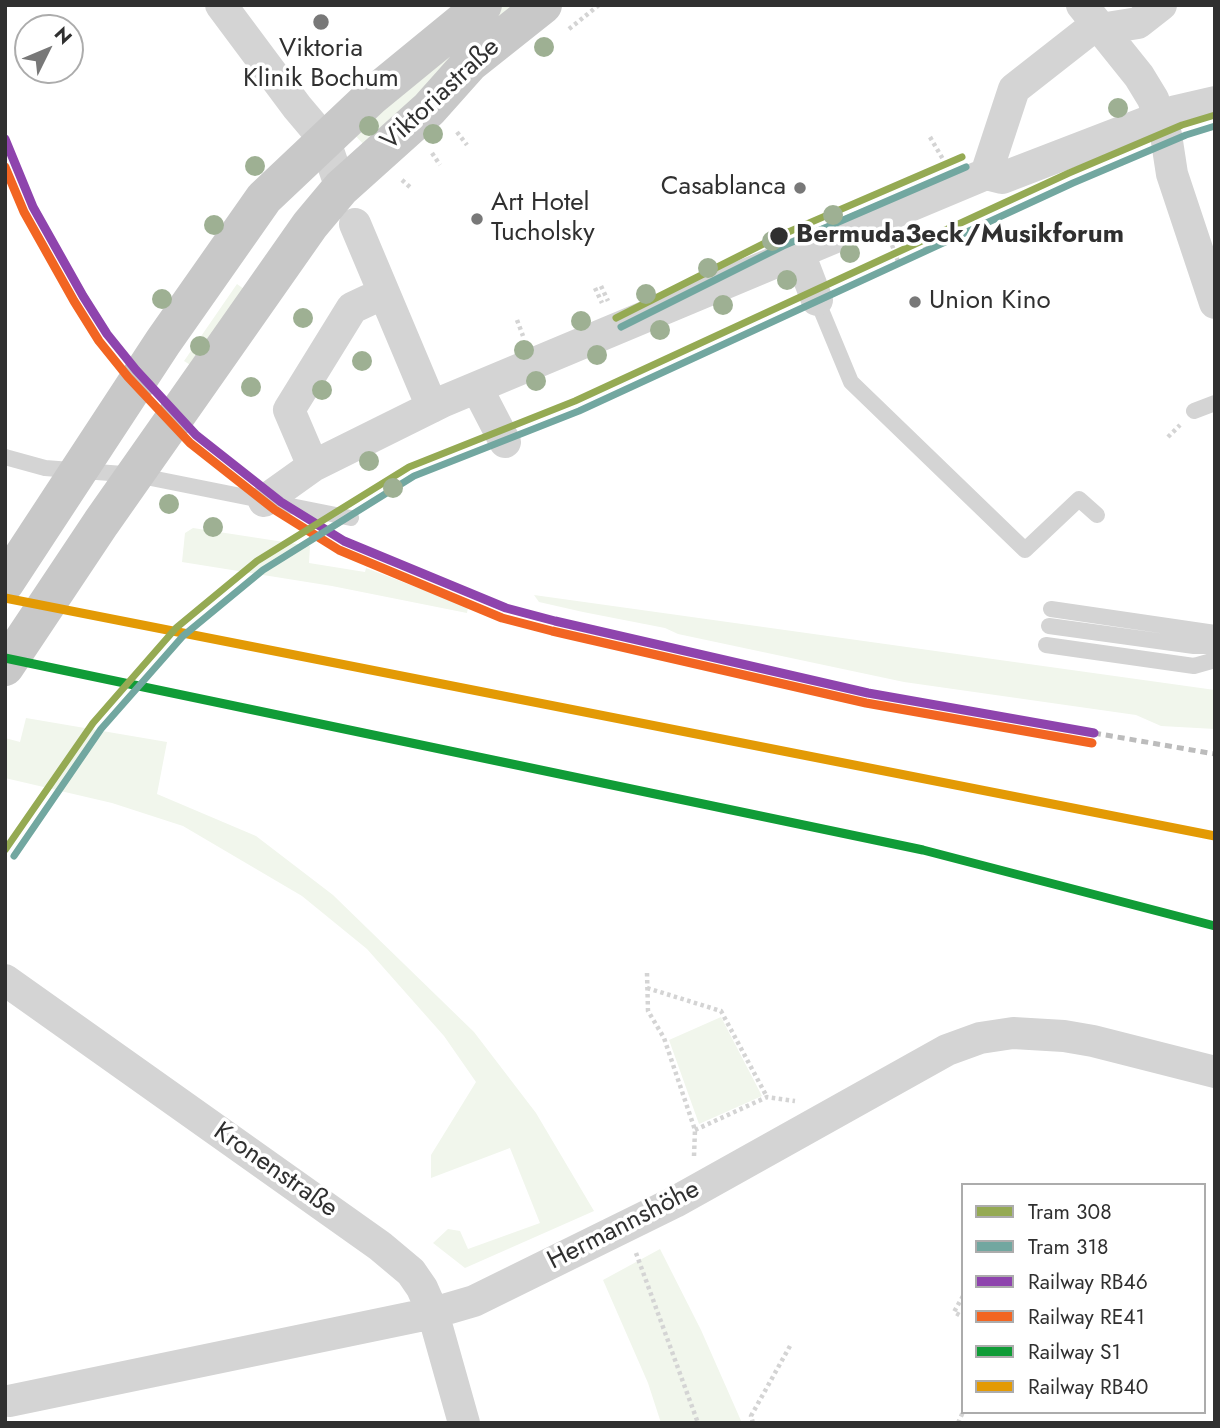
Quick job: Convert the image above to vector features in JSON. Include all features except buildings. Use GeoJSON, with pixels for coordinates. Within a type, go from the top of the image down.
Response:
{"type":"FeatureCollection","features":[{"type":"Feature","properties":{"kind":"main road","name":"Viktoriastraße"},"geometry":{"type":"LineString","coordinates":[[5,583],[163,342],[264,198],[324,139],[421,54],[483,5]]}},
{"type":"Feature","properties":{"kind":"main road","name":"Viktoriastraße"},"geometry":{"type":"LineString","coordinates":[[5,667],[310,225],[341,188],[429,109],[470,63],[543,5]]}},
{"type":"Feature","properties":{"kind":"street"},"geometry":{"type":"LineString","coordinates":[[221,5],[324,139],[341,188]]}},
{"type":"Feature","properties":{"kind":"street"},"geometry":{"type":"LineString","coordinates":[[1092,17],[1138,23],[1161,5]]}},
{"type":"Feature","properties":{"kind":"street"},"geometry":{"type":"LineString","coordinates":[[1092,17],[1139,76],[1153,99],[1160,117],[1172,174],[1215,303]]}},
{"type":"Feature","properties":{"kind":"street"},"geometry":{"type":"LineString","coordinates":[[986,174],[1014,89],[1088,31],[1092,17]]}},
{"type":"Feature","properties":{"kind":"street"},"geometry":{"type":"LineString","coordinates":[[264,501],[313,466],[432,407],[986,174],[1002,178],[1160,117],[1215,102]]}},
{"type":"Feature","properties":{"kind":"street"},"geometry":{"type":"LineString","coordinates":[[355,224],[377,313],[432,407]]}},
{"type":"Feature","properties":{"kind":"street"},"geometry":{"type":"LineString","coordinates":[[799,253],[817,300]]}},
{"type":"Feature","properties":{"kind":"street"},"geometry":{"type":"LineString","coordinates":[[313,466],[289,410],[352,308],[377,313]]}},
{"type":"Feature","properties":{"kind":"street"},"geometry":{"type":"LineString","coordinates":[[477,388],[505,442]]}},
{"type":"Feature","properties":{"kind":"street","name":"Kronenstraße"},"geometry":{"type":"LineString","coordinates":[[5,980],[380,1246],[411,1272],[422,1288],[433,1313],[464,1423]]}},
{"type":"Feature","properties":{"kind":"street","name":"Hermannshöhe"},"geometry":{"type":"LineString","coordinates":[[10,1407],[433,1313],[474,1301],[675,1202],[947,1050],[980,1038],[1013,1034],[1064,1036],[1215,1072]]}},
{"type":"Feature","properties":{"kind":"lane"},"geometry":{"type":"LineString","coordinates":[[817,300],[850,382],[1025,550],[1079,499],[1097,515]]}},
{"type":"Feature","properties":{"kind":"lane"},"geometry":{"type":"LineString","coordinates":[[1194,411],[1215,403]]}},
{"type":"Feature","properties":{"kind":"lane"},"geometry":{"type":"LineString","coordinates":[[5,457],[45,468],[136,475],[351,518]]}},
{"type":"Feature","properties":{"kind":"lane"},"geometry":{"type":"LineString","coordinates":[[1051,609],[1197,629],[1215,634]]}},
{"type":"Feature","properties":{"kind":"lane"},"geometry":{"type":"LineString","coordinates":[[1049,626],[1194,646],[1215,646]]}},
{"type":"Feature","properties":{"kind":"lane"},"geometry":{"type":"LineString","coordinates":[[1046,645],[1194,666],[1215,660]]}},
{"type":"Feature","properties":{"kind":"path"},"geometry":{"type":"LineString","coordinates":[[457,132],[467,145]]}},
{"type":"Feature","properties":{"kind":"path"},"geometry":{"type":"LineString","coordinates":[[432,153],[440,165]]}},
{"type":"Feature","properties":{"kind":"path"},"geometry":{"type":"LineString","coordinates":[[402,180],[411,188]]}},
{"type":"Feature","properties":{"kind":"path"},"geometry":{"type":"LineString","coordinates":[[923,245],[927,252]]}},
{"type":"Feature","properties":{"kind":"path"},"geometry":{"type":"LineString","coordinates":[[647,973],[648,1011],[664,1038],[695,1130],[695,1142]]}},
{"type":"Feature","properties":{"kind":"path"},"geometry":{"type":"LineString","coordinates":[[647,988],[721,1011],[767,1097]]}},
{"type":"Feature","properties":{"kind":"path"},"geometry":{"type":"LineString","coordinates":[[695,1130],[767,1097],[792,1100],[827,1118]]}},
{"type":"Feature","properties":{"kind":"path"},"geometry":{"type":"LineString","coordinates":[[624,1227],[645,1275],[698,1423]]}},
{"type":"Feature","properties":{"kind":"path"},"geometry":{"type":"LineString","coordinates":[[961,1300],[954,1312],[961,1316]]}},
{"type":"Feature","properties":{"kind":"path"},"geometry":{"type":"LineString","coordinates":[[753,1423],[751,1416],[790,1346]]}},
{"type":"Feature","properties":{"kind":"shaded area"},"geometry":{"type":"Polygon","coordinates":[[[499,5],[518,5],[453,58],[365,146],[353,133],[499,5]]]}},
{"type":"Feature","properties":{"kind":"shaded area"},"geometry":{"type":"Polygon","coordinates":[[[237,284],[244,289],[192,366],[184,361],[237,284]]]}},
{"type":"Feature","properties":{"kind":"shaded area"},"geometry":{"type":"Polygon","coordinates":[[[193,528],[310,546],[309,563],[365,572],[366,568],[468,607],[467,613],[332,586],[182,562],[185,533],[193,528]]]}},
{"type":"Feature","properties":{"kind":"shaded area"},"geometry":{"type":"Polygon","coordinates":[[[534,595],[1215,690],[1215,729],[1161,726],[1136,715],[904,682],[539,602],[534,595]]]}},
{"type":"Feature","properties":{"kind":"shaded area"},"geometry":{"type":"Polygon","coordinates":[[[26,718],[167,742],[157,794],[256,836],[333,895],[474,1032],[536,1113],[594,1211],[465,1268],[433,1243],[448,1229],[460,1231],[468,1249],[540,1223],[510,1148],[431,1178],[431,1155],[476,1082],[444,1036],[367,949],[302,896],[183,826],[112,803],[5,778],[5,738],[20,742],[26,718]]]}},
{"type":"Feature","properties":{"kind":"shaded area"},"geometry":{"type":"Polygon","coordinates":[[[721,1017],[762,1096],[699,1124],[669,1040],[721,1017]]]}},
{"type":"Feature","properties":{"kind":"shaded area"},"geometry":{"type":"Polygon","coordinates":[[[660,1249],[701,1330],[742,1423],[661,1423],[648,1383],[603,1280],[660,1249]]]}},
{"type":"Feature","properties":{"kind":"railway"},"geometry":{"type":"LineString","coordinates":[[1094,733],[1215,754]]}},
{"type":"Feature","properties":{"kind":"tram line","name":"308"},"geometry":{"type":"LineString","coordinates":[[5,850],[93,723],[176,628],[257,561],[409,467],[575,401],[1069,173],[1182,125],[1215,115]]}},
{"type":"Feature","properties":{"kind":"tram line","name":"318"},"geometry":{"type":"LineString","coordinates":[[14,856],[101,729],[183,636],[263,570],[414,476],[579,411],[1073,183],[1186,135],[1215,126]]}},
{"type":"Feature","properties":{"kind":"tram line","name":"308"},"geometry":{"type":"LineString","coordinates":[[616,318],[779,236],[962,157]]}},
{"type":"Feature","properties":{"kind":"tram line","name":"318"},"geometry":{"type":"LineString","coordinates":[[621,327],[783,246],[966,167]]}},
{"type":"Feature","properties":{"kind":"rail line","name":"RB46"},"geometry":{"type":"LineString","coordinates":[[5,139],[33,207],[83,296],[107,334],[136,370],[196,435],[281,502],[344,541],[506,608],[555,621],[868,693],[1094,733]]}},
{"type":"Feature","properties":{"kind":"rail line","name":"RE41"},"geometry":{"type":"LineString","coordinates":[[5,167],[24,212],[74,301],[99,341],[128,377],[190,443],[275,510],[339,550],[502,618],[552,631],[866,703],[1092,743]]}},
{"type":"Feature","properties":{"kind":"rail line","name":"RB40"},"geometry":{"type":"LineString","coordinates":[[5,598],[1215,836]]}},
{"type":"Feature","properties":{"kind":"rail line","name":"S1"},"geometry":{"type":"LineString","coordinates":[[5,658],[923,850],[1215,926]]}},
{"type":"Feature","properties":{"kind":"place","name":"Viktoria Klinik Bochum"},"geometry":{"type":"Point","coordinates":[321,22]}},
{"type":"Feature","properties":{"kind":"place","name":"Casablanca"},"geometry":{"type":"Point","coordinates":[800,188]}},
{"type":"Feature","properties":{"kind":"place","name":"Art Hotel Tucholsky"},"geometry":{"type":"Point","coordinates":[477,219]}},
{"type":"Feature","properties":{"kind":"place","name":"Bermuda3eck/Musikforum"},"geometry":{"type":"Point","coordinates":[779,236]}},
{"type":"Feature","properties":{"kind":"place","name":"Union Kino"},"geometry":{"type":"Point","coordinates":[915,302]}}]}
